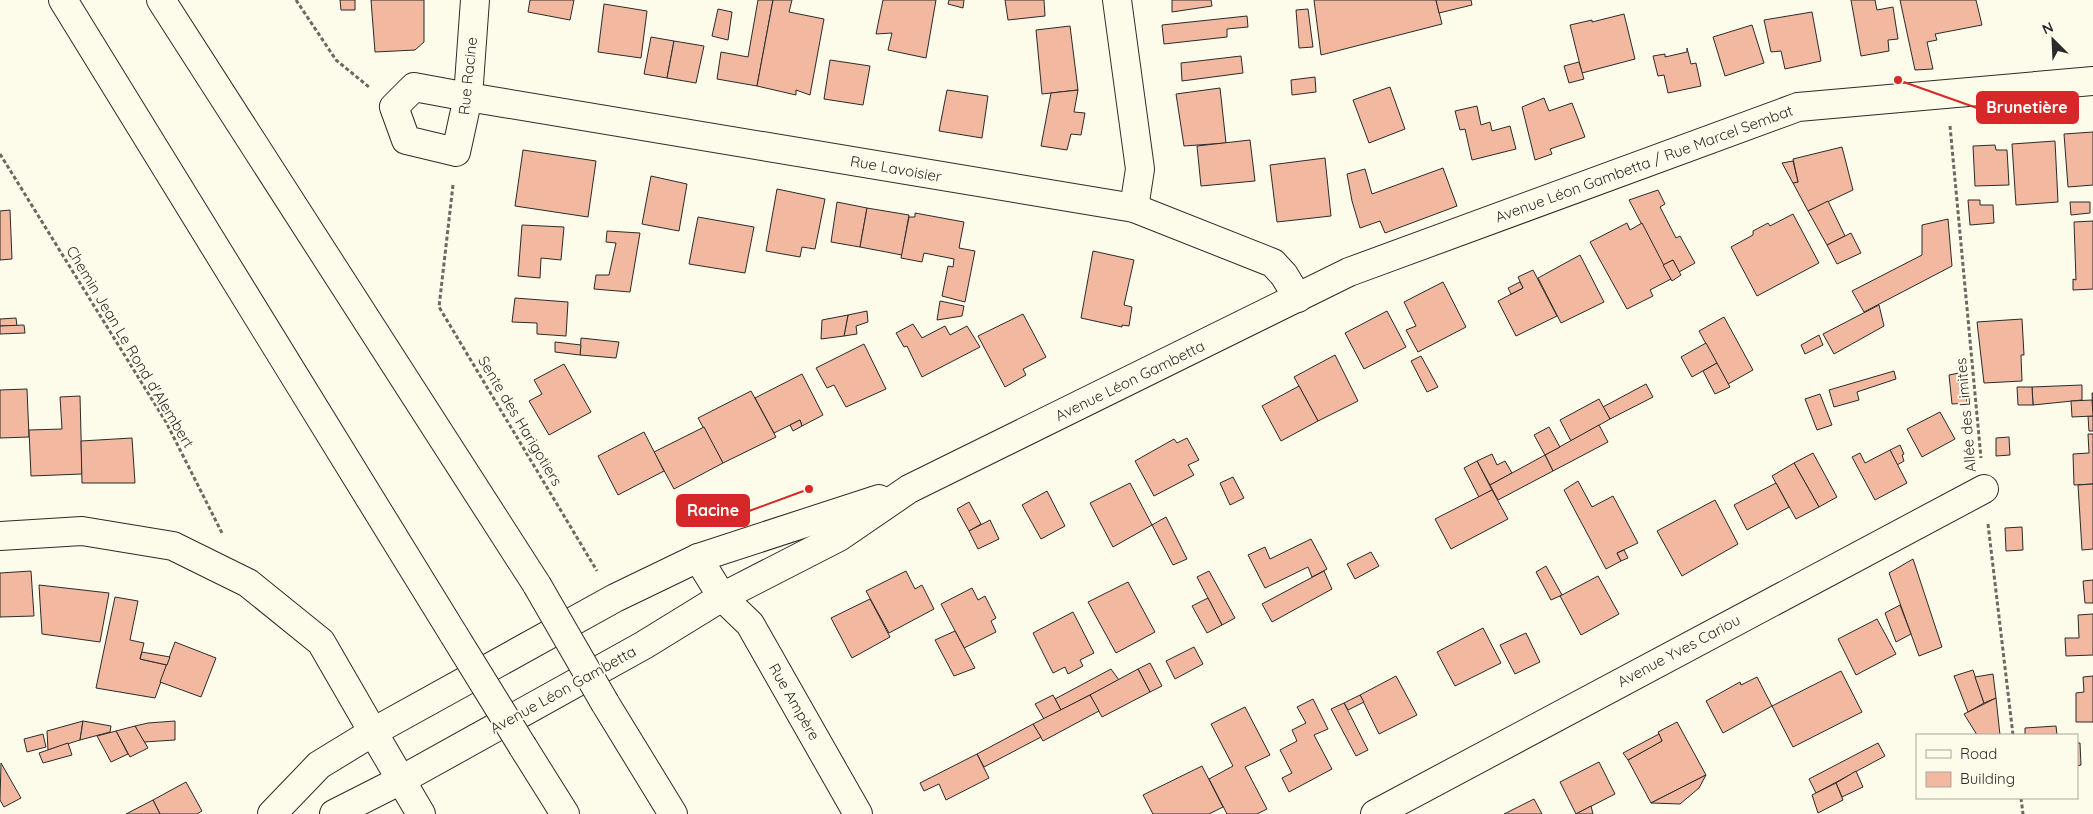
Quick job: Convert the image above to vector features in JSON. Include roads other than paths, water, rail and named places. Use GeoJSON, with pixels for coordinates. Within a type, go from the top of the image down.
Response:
{"type":"FeatureCollection","features":[{"type":"Feature","properties":{"kind":"main road"},"geometry":{"type":"LineString","coordinates":[[63,0],[565,814]]}},
{"type":"Feature","properties":{"kind":"main road"},"geometry":{"type":"LineString","coordinates":[[161,0],[537,585],[605,703],[673,814]]}},
{"type":"Feature","properties":{"kind":"main road","name":"Rue Racine"},"geometry":{"type":"LineString","coordinates":[[456,152],[468,97],[475,0]]}},
{"type":"Feature","properties":{"kind":"main road"},"geometry":{"type":"LineString","coordinates":[[1117,0],[1140,169],[1134,208]]}},
{"type":"Feature","properties":{"kind":"main road","name":"Avenue Léon Gambetta / Rue Marcel Sembat"},"geometry":{"type":"LineString","coordinates":[[1350,272],[1798,107],[2093,81]]}},
{"type":"Feature","properties":{"kind":"main road","name":"Rue Lavoisier"},"geometry":{"type":"LineString","coordinates":[[456,152],[406,140],[394,107],[414,87],[1134,208],[1273,263],[1284,275],[1298,298]]}},
{"type":"Feature","properties":{"kind":"main road","name":"Avenue Léon Gambetta"},"geometry":{"type":"LineString","coordinates":[[334,814],[401,780],[644,644],[722,597],[839,536],[909,489],[1350,272]]}},
{"type":"Feature","properties":{"kind":"main road","name":"Avenue Léon Gambetta"},"geometry":{"type":"LineString","coordinates":[[272,814],[318,765],[373,732],[615,598],[698,558],[909,489]]}},
{"type":"Feature","properties":{"kind":"main road","name":"Avenue Yves Cariou"},"geometry":{"type":"LineString","coordinates":[[1374,814],[1984,489]]}},
{"type":"Feature","properties":{"kind":"main road"},"geometry":{"type":"LineString","coordinates":[[0,536],[82,531],[173,546],[248,583],[321,642],[421,814]]}},
{"type":"Feature","properties":{"kind":"main road"},"geometry":{"type":"LineString","coordinates":[[698,558],[722,597]]}},
{"type":"Feature","properties":{"kind":"main road","name":"Rue Ampère"},"geometry":{"type":"LineString","coordinates":[[722,597],[750,624],[858,814]]}},
{"type":"Feature","properties":{"kind":"place","name":"Brunetière"},"geometry":{"type":"Point","coordinates":[1898,80]}},
{"type":"Feature","properties":{"kind":"place","name":"Racine"},"geometry":{"type":"Point","coordinates":[809,489]}}]}
